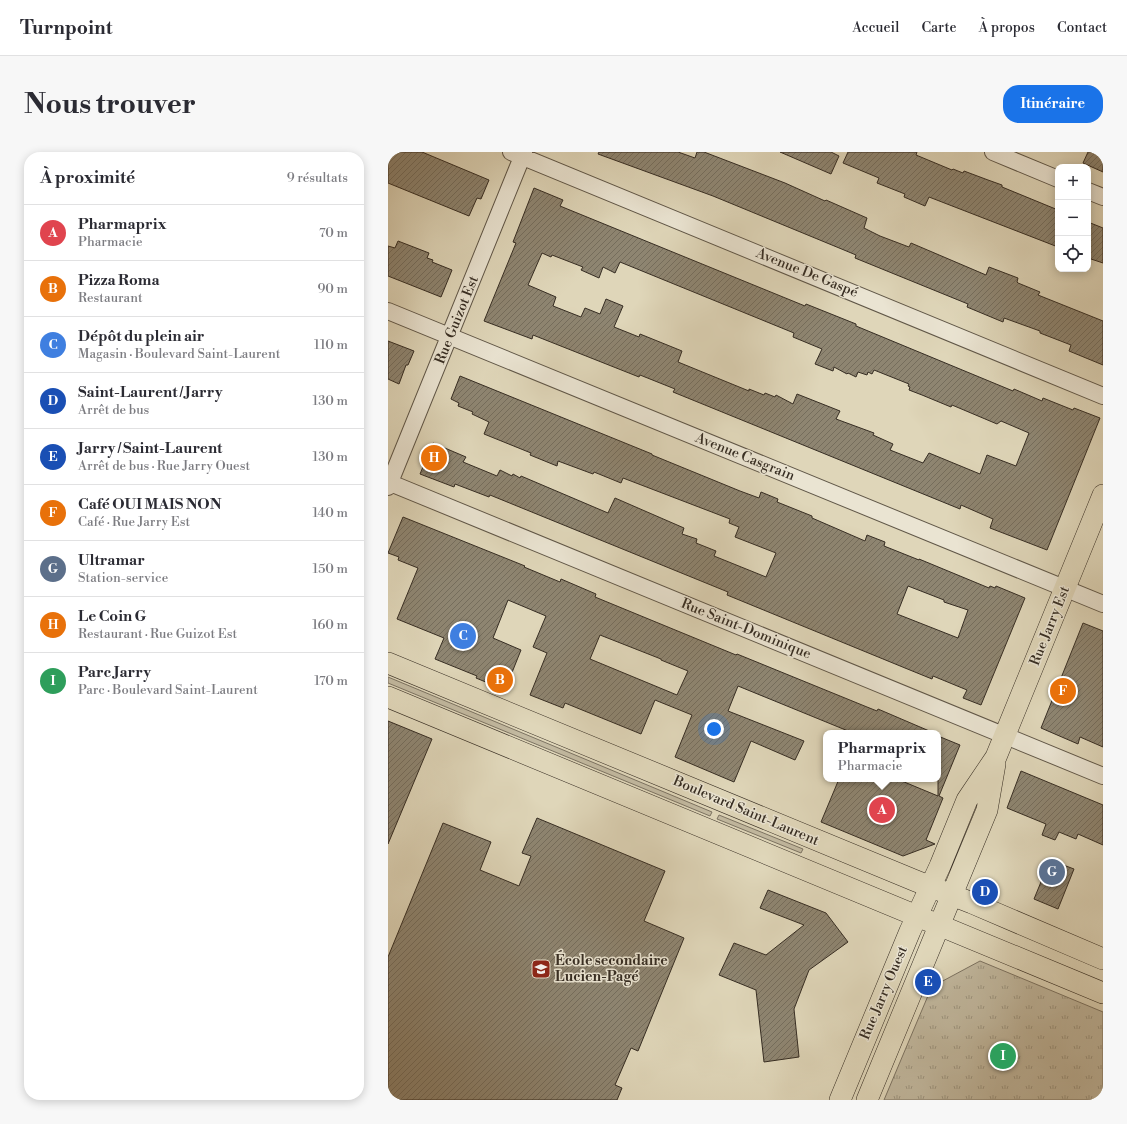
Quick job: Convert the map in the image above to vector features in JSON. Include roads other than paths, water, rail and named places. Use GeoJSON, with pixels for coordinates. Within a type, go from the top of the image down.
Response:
{"type":"FeatureCollection","features":[{"type":"Feature","properties":{"kind":"main road","name":"Rue Jarry Est"},"geometry":{"type":"LineString","coordinates":[[930,887],[967,800],[996,757],[1103,495]]}},
{"type":"Feature","properties":{"kind":"main road","name":"Boulevard Saint-Laurent"},"geometry":{"type":"LineString","coordinates":[[388,663],[1103,959]]}},
{"type":"Feature","properties":{"kind":"main road"},"geometry":{"type":"LineString","coordinates":[[388,697],[1103,992]]}},
{"type":"Feature","properties":{"kind":"main road","name":"Rue Jarry Est"},"geometry":{"type":"LineString","coordinates":[[952,896],[988,810],[996,757]]}},
{"type":"Feature","properties":{"kind":"main road","name":"Rue Jarry Ouest"},"geometry":{"type":"LineString","coordinates":[[840,1100],[930,887]]}},
{"type":"Feature","properties":{"kind":"main road","name":"Rue Jarry Ouest"},"geometry":{"type":"LineString","coordinates":[[867,1100],[952,896]]}},
{"type":"Feature","properties":{"kind":"street"},"geometry":{"type":"LineString","coordinates":[[993,152],[1055,178]]}},
{"type":"Feature","properties":{"kind":"street","name":"Rue Guizot Est"},"geometry":{"type":"LineString","coordinates":[[389,484],[450,336],[519,154]]}},
{"type":"Feature","properties":{"kind":"street","name":"Avenue De Gaspé"},"geometry":{"type":"LineString","coordinates":[[519,154],[1103,396]]}},
{"type":"Feature","properties":{"kind":"street"},"geometry":{"type":"LineString","coordinates":[[1091,192],[1103,197]]}},
{"type":"Feature","properties":{"kind":"street","name":"Avenue Casgrain"},"geometry":{"type":"LineString","coordinates":[[388,311],[1103,604]]}},
{"type":"Feature","properties":{"kind":"street","name":"Rue Saint-Dominique"},"geometry":{"type":"LineString","coordinates":[[389,484],[1103,776]]}},
{"type":"Feature","properties":{"kind":"place","name":"Le Coin G"},"geometry":{"type":"Point","coordinates":[434,458]}},
{"type":"Feature","properties":{"kind":"place","name":"Dépôt du plein air"},"geometry":{"type":"Point","coordinates":[463,636]}},
{"type":"Feature","properties":{"kind":"place","name":"Pizza Roma"},"geometry":{"type":"Point","coordinates":[500,680]}},
{"type":"Feature","properties":{"kind":"place","name":"Café OUI MAIS NON"},"geometry":{"type":"Point","coordinates":[1063,691]}},
{"type":"Feature","properties":{"kind":"place","name":"Pharmaprix"},"geometry":{"type":"Point","coordinates":[882,810]}},
{"type":"Feature","properties":{"kind":"place","name":"Ultramar"},"geometry":{"type":"Point","coordinates":[1052,872]}},
{"type":"Feature","properties":{"kind":"place","name":"Saint-Laurent / Jarry"},"geometry":{"type":"Point","coordinates":[985,892]}},
{"type":"Feature","properties":{"kind":"place","name":"École secondaire Lucien-Pagé"},"geometry":{"type":"Point","coordinates":[541,969]}},
{"type":"Feature","properties":{"kind":"place","name":"Jarry / Saint-Laurent"},"geometry":{"type":"Point","coordinates":[928,982]}},
{"type":"Feature","properties":{"kind":"place","name":"Parc Jarry"},"geometry":{"type":"Point","coordinates":[1003,1056]}}]}
